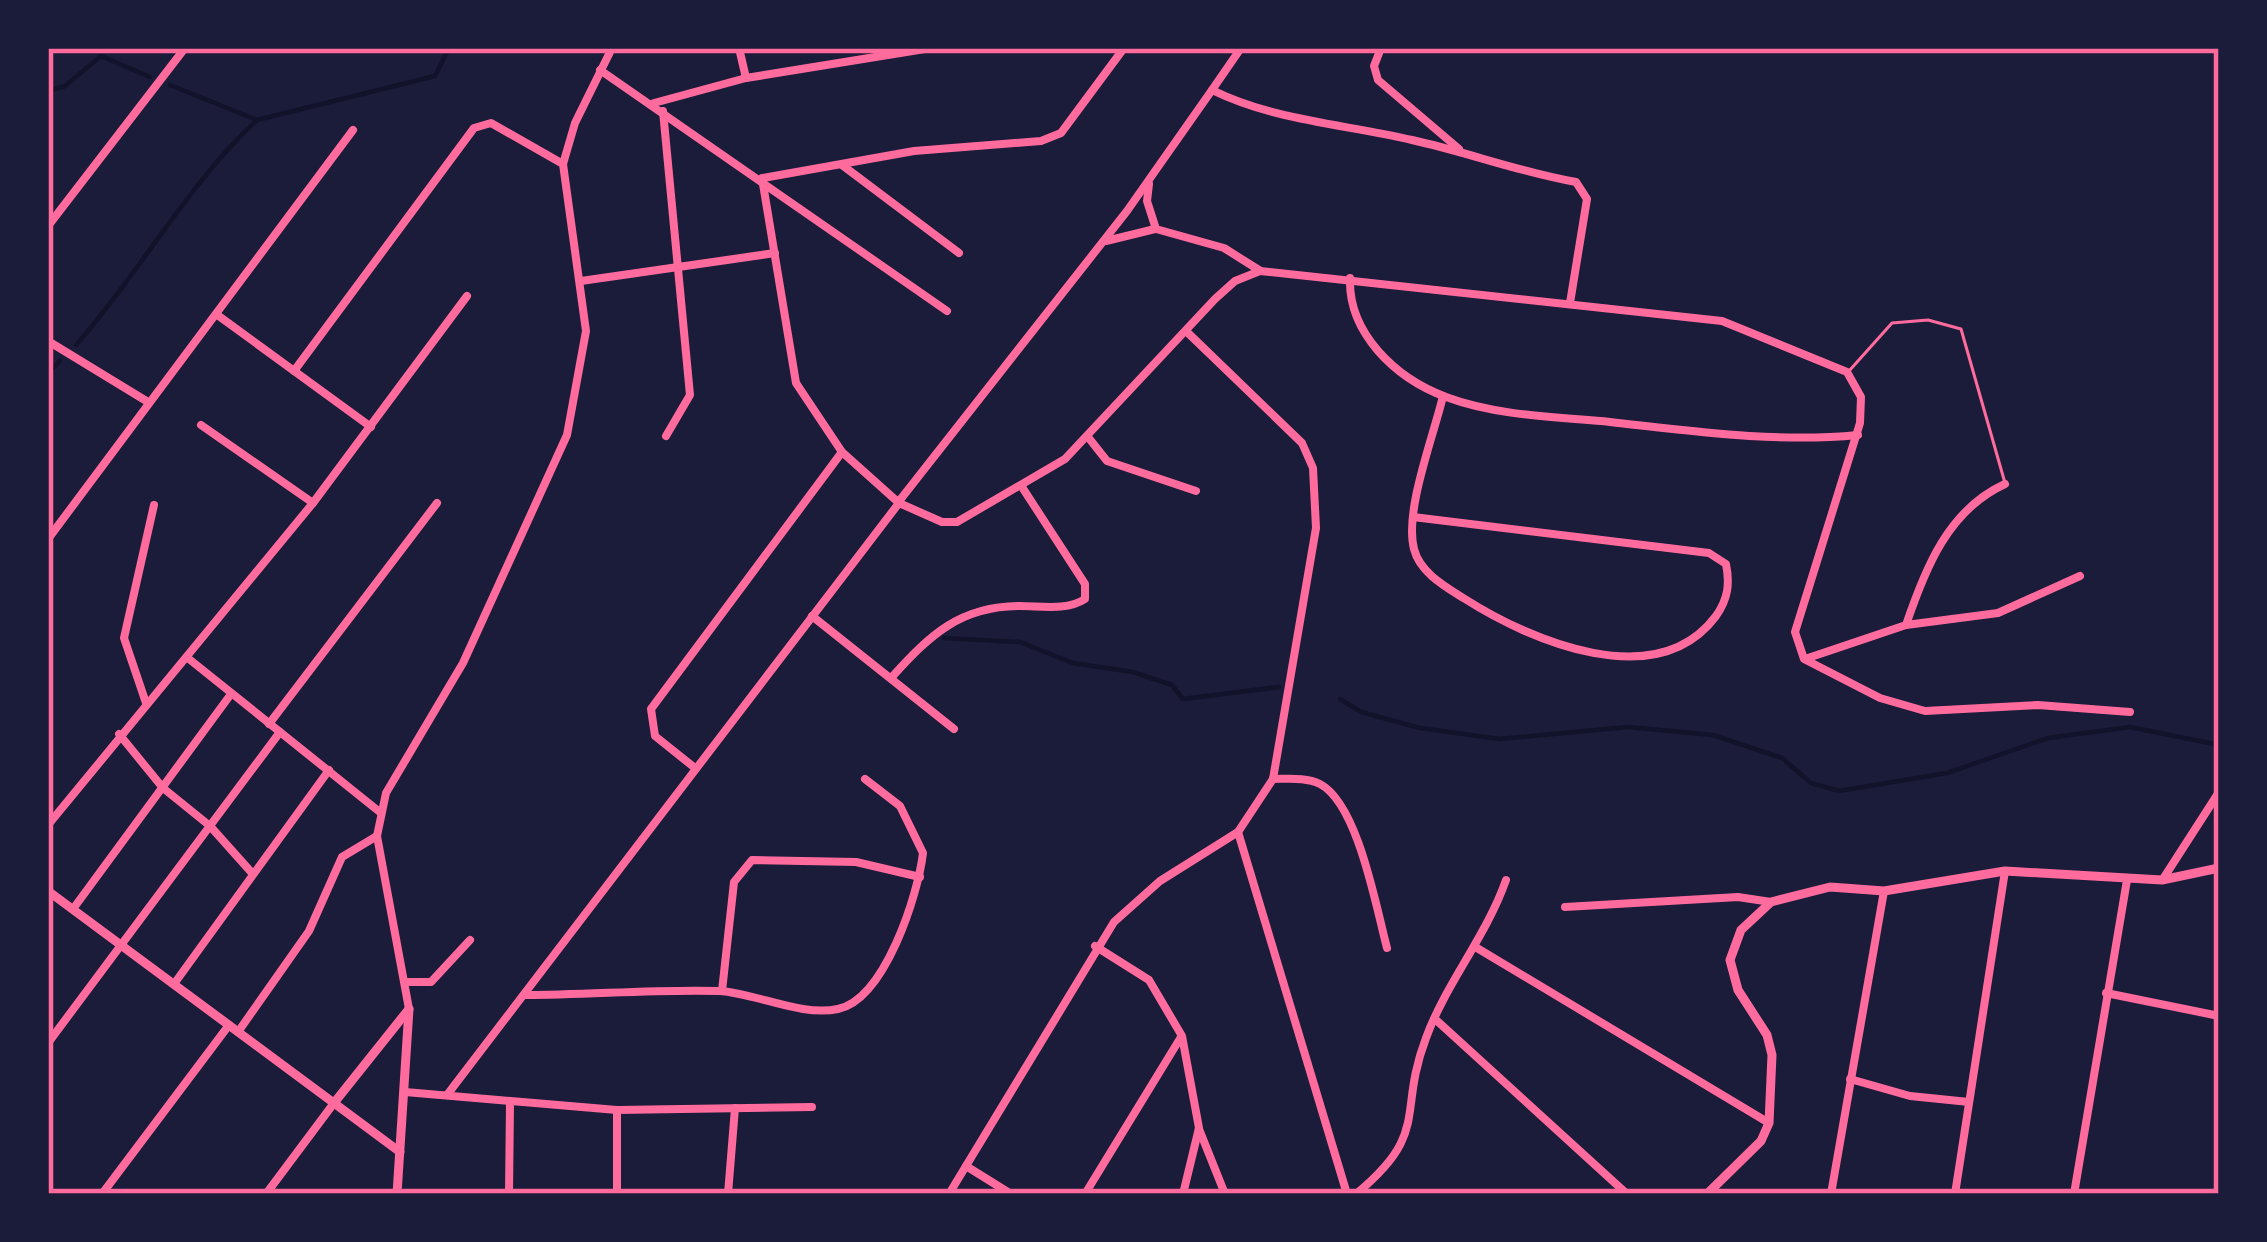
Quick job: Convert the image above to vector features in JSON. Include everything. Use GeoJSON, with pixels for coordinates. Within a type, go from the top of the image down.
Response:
{"type":"FeatureCollection","features":[{"type":"Feature","properties":{"kind":"street"},"geometry":{"type":"LineString","coordinates":[[48,226],[184,48]]}},
{"type":"Feature","properties":{"kind":"street"},"geometry":{"type":"LineString","coordinates":[[397,1194],[409,1009],[377,836],[381,813],[398,769],[463,663],[567,435],[586,331],[563,164],[612,48]]}},
{"type":"Feature","properties":{"kind":"street"},"geometry":{"type":"LineString","coordinates":[[739,48],[746,78]]}},
{"type":"Feature","properties":{"kind":"street"},"geometry":{"type":"LineString","coordinates":[[836,48],[838,64]]}},
{"type":"Feature","properties":{"kind":"street"},"geometry":{"type":"LineString","coordinates":[[652,103],[746,78],[931,48]]}},
{"type":"Feature","properties":{"kind":"street"},"geometry":{"type":"LineString","coordinates":[[761,178],[949,147],[1019,145],[1061,133],[1124,48]]}},
{"type":"Feature","properties":{"kind":"street"},"geometry":{"type":"LineString","coordinates":[[447,1095],[1100,245],[1240,48]]}},
{"type":"Feature","properties":{"kind":"street"},"geometry":{"type":"LineString","coordinates":[[1381,48],[1374,66],[1378,80],[1465,154]]}},
{"type":"Feature","properties":{"kind":"street"},"geometry":{"type":"LineString","coordinates":[[600,70],[947,311]]}},
{"type":"Feature","properties":{"kind":"street"},"geometry":{"type":"LineString","coordinates":[[1212,90],[1274,115],[1465,154],[1581,186],[1587,199],[1570,303]]}},
{"type":"Feature","properties":{"kind":"street"},"geometry":{"type":"LineString","coordinates":[[663,111],[690,395],[666,436]]}},
{"type":"Feature","properties":{"kind":"street"},"geometry":{"type":"LineString","coordinates":[[294,371],[474,128],[491,123],[563,164]]}},
{"type":"Feature","properties":{"kind":"street"},"geometry":{"type":"LineString","coordinates":[[48,539],[353,130]]}},
{"type":"Feature","properties":{"kind":"street"},"geometry":{"type":"LineString","coordinates":[[840,164],[959,253]]}},
{"type":"Feature","properties":{"kind":"street"},"geometry":{"type":"LineString","coordinates":[[761,178],[796,383],[842,452],[899,502],[942,522],[957,522],[1022,487],[1088,437],[1235,281],[1260,271],[1722,321],[1847,372],[1857,384],[1858,435],[1796,632],[1804,659],[1880,698],[1924,710],[2038,705],[2130,712]]}},
{"type":"Feature","properties":{"kind":"street"},"geometry":{"type":"LineString","coordinates":[[1150,178],[1147,201],[1156,229]]}},
{"type":"Feature","properties":{"kind":"street"},"geometry":{"type":"LineString","coordinates":[[1100,245],[1119,234],[1156,229],[1224,248],[1260,271]]}},
{"type":"Feature","properties":{"kind":"street"},"geometry":{"type":"LineString","coordinates":[[581,280],[775,253]]}},
{"type":"Feature","properties":{"kind":"street"},"geometry":{"type":"LineString","coordinates":[[1350,278],[1349,305],[1366,340],[1443,396],[1530,414],[1712,433],[1806,439],[1858,435]]}},
{"type":"Feature","properties":{"kind":"street"},"geometry":{"type":"LineString","coordinates":[[48,825],[313,503],[467,296]]}},
{"type":"Feature","properties":{"kind":"street"},"geometry":{"type":"LineString","coordinates":[[216,314],[370,427]]}},
{"type":"Feature","properties":{"kind":"street"},"geometry":{"type":"LineString","coordinates":[[949,1194],[1095,946],[1134,900],[1238,832],[1273,779],[1316,528],[1313,468],[1302,443],[1187,332]]}},
{"type":"Feature","properties":{"kind":"street"},"geometry":{"type":"LineString","coordinates":[[48,341],[148,402]]}},
{"type":"Feature","properties":{"kind":"street"},"geometry":{"type":"LineString","coordinates":[[1414,517],[1694,549],[1726,564],[1729,590],[1705,631],[1686,645],[1659,653],[1579,651],[1510,625],[1442,584],[1414,549],[1414,517],[1443,396]]}},
{"type":"Feature","properties":{"kind":"street"},"geometry":{"type":"LineString","coordinates":[[201,425],[313,503]]}},
{"type":"Feature","properties":{"kind":"street"},"geometry":{"type":"LineString","coordinates":[[1088,437],[1107,461],[1196,491]]}},
{"type":"Feature","properties":{"kind":"street"},"geometry":{"type":"LineString","coordinates":[[695,769],[655,736],[651,709],[842,452]]}},
{"type":"Feature","properties":{"kind":"street"},"geometry":{"type":"LineString","coordinates":[[1906,625],[1920,584],[1961,513],[2005,484]]}},
{"type":"Feature","properties":{"kind":"street"},"geometry":{"type":"LineString","coordinates":[[892,677],[949,620],[981,609],[1070,605],[1085,598],[1085,584],[1022,487]]}},
{"type":"Feature","properties":{"kind":"street"},"geometry":{"type":"LineString","coordinates":[[269,724],[436,503]]}},
{"type":"Feature","properties":{"kind":"street"},"geometry":{"type":"LineString","coordinates":[[146,703],[124,638],[154,505]]}},
{"type":"Feature","properties":{"kind":"street"},"geometry":{"type":"LineString","coordinates":[[1804,659],[1906,625],[1998,613],[2080,576]]}},
{"type":"Feature","properties":{"kind":"street"},"geometry":{"type":"LineString","coordinates":[[812,616],[954,729]]}},
{"type":"Feature","properties":{"kind":"street"},"geometry":{"type":"LineString","coordinates":[[189,659],[381,813]]}},
{"type":"Feature","properties":{"kind":"street"},"geometry":{"type":"LineString","coordinates":[[73,909],[231,694]]}},
{"type":"Feature","properties":{"kind":"street"},"geometry":{"type":"LineString","coordinates":[[48,1043],[280,732]]}},
{"type":"Feature","properties":{"kind":"street"},"geometry":{"type":"LineString","coordinates":[[119,734],[163,788],[210,826],[252,873]]}},
{"type":"Feature","properties":{"kind":"street"},"geometry":{"type":"LineString","coordinates":[[174,983],[329,770]]}},
{"type":"Feature","properties":{"kind":"street"},"geometry":{"type":"LineString","coordinates":[[523,995],[722,991],[822,1009],[851,1004],[887,958],[920,877],[923,853],[912,823],[865,779]]}},
{"type":"Feature","properties":{"kind":"street"},"geometry":{"type":"LineString","coordinates":[[1273,779],[1308,780],[1338,799],[1360,851],[1388,948]]}},
{"type":"Feature","properties":{"kind":"street"},"geometry":{"type":"LineString","coordinates":[[2162,880],[2219,792]]}},
{"type":"Feature","properties":{"kind":"street"},"geometry":{"type":"LineString","coordinates":[[1238,832],[1347,1194]]}},
{"type":"Feature","properties":{"kind":"street"},"geometry":{"type":"LineString","coordinates":[[102,1194],[309,932],[342,857],[377,836]]}},
{"type":"Feature","properties":{"kind":"street"},"geometry":{"type":"LineString","coordinates":[[722,991],[734,882],[742,867],[764,856],[856,862],[920,877]]}},
{"type":"Feature","properties":{"kind":"street"},"geometry":{"type":"LineString","coordinates":[[1565,907],[1738,897],[1771,902],[1830,887],[1884,891],[2005,871],[2162,880],[2219,868]]}},
{"type":"Feature","properties":{"kind":"street"},"geometry":{"type":"LineString","coordinates":[[1955,1194],[2005,871]]}},
{"type":"Feature","properties":{"kind":"street"},"geometry":{"type":"LineString","coordinates":[[1356,1194],[1407,1139],[1420,1057],[1435,1019],[1477,948],[1506,880]]}},
{"type":"Feature","properties":{"kind":"street"},"geometry":{"type":"LineString","coordinates":[[2074,1194],[2127,880]]}},
{"type":"Feature","properties":{"kind":"street"},"geometry":{"type":"LineString","coordinates":[[1831,1194],[1884,891]]}},
{"type":"Feature","properties":{"kind":"street"},"geometry":{"type":"LineString","coordinates":[[48,892],[400,1152]]}},
{"type":"Feature","properties":{"kind":"street"},"geometry":{"type":"LineString","coordinates":[[1707,1194],[1761,1142],[1769,1123],[1772,1054],[1767,1036],[1738,990],[1730,960],[1741,930],[1771,902]]}},
{"type":"Feature","properties":{"kind":"street"},"geometry":{"type":"LineString","coordinates":[[406,982],[431,982],[470,940]]}},
{"type":"Feature","properties":{"kind":"street"},"geometry":{"type":"LineString","coordinates":[[1095,946],[1149,980],[1182,1036],[1198,1128],[1225,1194]]}},
{"type":"Feature","properties":{"kind":"street"},"geometry":{"type":"LineString","coordinates":[[1477,948],[1769,1123]]}},
{"type":"Feature","properties":{"kind":"street"},"geometry":{"type":"LineString","coordinates":[[2106,993],[2219,1016]]}},
{"type":"Feature","properties":{"kind":"street"},"geometry":{"type":"LineString","coordinates":[[266,1194],[409,1009]]}},
{"type":"Feature","properties":{"kind":"street"},"geometry":{"type":"LineString","coordinates":[[1435,1019],[1627,1194]]}},
{"type":"Feature","properties":{"kind":"street"},"geometry":{"type":"LineString","coordinates":[[1085,1194],[1182,1036]]}},
{"type":"Feature","properties":{"kind":"street"},"geometry":{"type":"LineString","coordinates":[[1850,1079],[1910,1096],[1969,1102]]}},
{"type":"Feature","properties":{"kind":"street"},"geometry":{"type":"LineString","coordinates":[[405,1092],[617,1110],[812,1107]]}},
{"type":"Feature","properties":{"kind":"street"},"geometry":{"type":"LineString","coordinates":[[509,1194],[510,1103]]}},
{"type":"Feature","properties":{"kind":"street"},"geometry":{"type":"LineString","coordinates":[[728,1194],[735,1108]]}},
{"type":"Feature","properties":{"kind":"street"},"geometry":{"type":"LineString","coordinates":[[617,1110],[617,1194]]}},
{"type":"Feature","properties":{"kind":"street"},"geometry":{"type":"LineString","coordinates":[[1183,1194],[1198,1128]]}},
{"type":"Feature","properties":{"kind":"street"},"geometry":{"type":"LineString","coordinates":[[966,1166],[1011,1194]]}},
{"type":"Feature","properties":{"kind":"lane"},"geometry":{"type":"LineString","coordinates":[[1847,372],[1892,323],[1928,320],[1961,329],[1982,386],[1988,436],[2002,463],[2005,484]]}},
{"type":"Feature","properties":{"kind":"waterway"},"geometry":{"type":"LineString","coordinates":[[170,85],[257,120],[435,76],[449,48]]}},
{"type":"Feature","properties":{"kind":"waterway"},"geometry":{"type":"LineString","coordinates":[[48,91],[65,86],[101,56],[150,77]]}},
{"type":"Feature","properties":{"kind":"waterway"},"geometry":{"type":"LineString","coordinates":[[76,345],[185,201],[257,120]]}},
{"type":"Feature","properties":{"kind":"waterway"},"geometry":{"type":"LineString","coordinates":[[48,373],[60,361]]}},
{"type":"Feature","properties":{"kind":"waterway"},"geometry":{"type":"LineString","coordinates":[[944,638],[1020,642],[1073,663],[1133,672],[1172,685],[1183,699],[1279,687]]}},
{"type":"Feature","properties":{"kind":"waterway"},"geometry":{"type":"LineString","coordinates":[[1340,699],[1361,712],[1420,728],[1500,739],[1628,727],[1713,735],[1782,758],[1811,783],[1839,791],[1947,773],[2048,738],[2130,727],[2219,745]]}}]}
